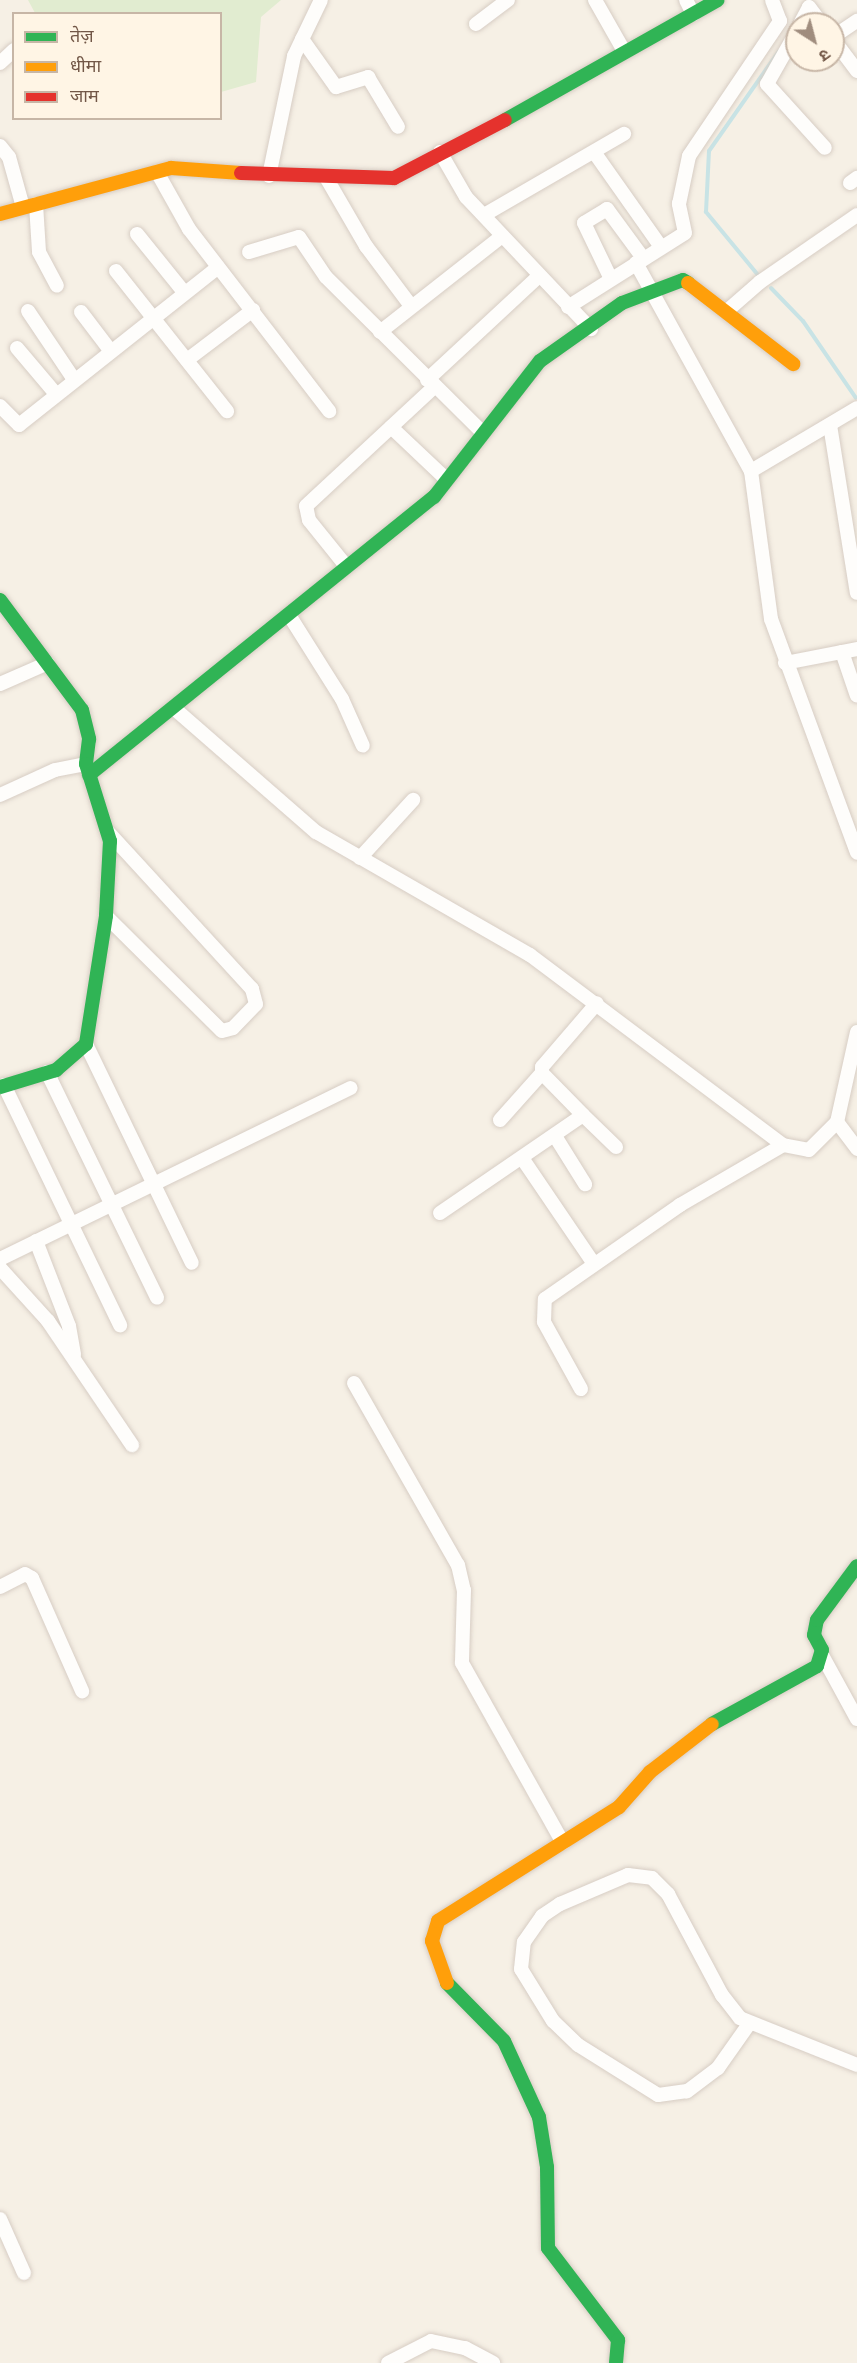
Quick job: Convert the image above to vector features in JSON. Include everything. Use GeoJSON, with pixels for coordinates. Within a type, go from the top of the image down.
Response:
{"type":"FeatureCollection","features":[{"type":"Feature","properties":{"kind":"street"},"geometry":{"type":"LineString","coordinates":[[268,176],[302,39],[321,0]]}},
{"type":"Feature","properties":{"kind":"street"},"geometry":{"type":"LineString","coordinates":[[476,24],[508,0]]}},
{"type":"Feature","properties":{"kind":"street"},"geometry":{"type":"LineString","coordinates":[[595,0],[624,51]]}},
{"type":"Feature","properties":{"kind":"street"},"geometry":{"type":"LineString","coordinates":[[686,0],[693,14]]}},
{"type":"Feature","properties":{"kind":"street"},"geometry":{"type":"LineString","coordinates":[[0,214],[157,172],[327,179],[394,178],[440,152],[575,84],[624,51],[718,0]]}},
{"type":"Feature","properties":{"kind":"street"},"geometry":{"type":"LineString","coordinates":[[568,307],[610,277],[685,233],[679,204],[689,156],[780,21],[772,0]]}},
{"type":"Feature","properties":{"kind":"street"},"geometry":{"type":"LineString","coordinates":[[302,39],[336,87],[368,77],[398,127]]}},
{"type":"Feature","properties":{"kind":"street"},"geometry":{"type":"LineString","coordinates":[[0,63],[12,52]]}},
{"type":"Feature","properties":{"kind":"street"},"geometry":{"type":"LineString","coordinates":[[785,52],[767,84],[825,148]]}},
{"type":"Feature","properties":{"kind":"street"},"geometry":{"type":"LineString","coordinates":[[845,54],[857,71]]}},
{"type":"Feature","properties":{"kind":"street"},"geometry":{"type":"LineString","coordinates":[[484,215],[624,134]]}},
{"type":"Feature","properties":{"kind":"street"},"geometry":{"type":"LineString","coordinates":[[0,146],[9,157],[29,206],[39,252],[57,286]]}},
{"type":"Feature","properties":{"kind":"street"},"geometry":{"type":"LineString","coordinates":[[440,152],[466,197],[568,307],[591,328]]}},
{"type":"Feature","properties":{"kind":"street"},"geometry":{"type":"LineString","coordinates":[[594,152],[661,247]]}},
{"type":"Feature","properties":{"kind":"street"},"geometry":{"type":"LineString","coordinates":[[157,172],[218,267],[329,411]]}},
{"type":"Feature","properties":{"kind":"street"},"geometry":{"type":"LineString","coordinates":[[327,179],[366,246],[411,306]]}},
{"type":"Feature","properties":{"kind":"street"},"geometry":{"type":"LineString","coordinates":[[610,277],[584,223],[607,209],[640,260],[652,292],[751,471],[771,619],[785,663],[857,853]]}},
{"type":"Feature","properties":{"kind":"street"},"geometry":{"type":"LineString","coordinates":[[728,310],[760,282],[857,215]]}},
{"type":"Feature","properties":{"kind":"street"},"geometry":{"type":"LineString","coordinates":[[137,234],[184,292]]}},
{"type":"Feature","properties":{"kind":"street"},"geometry":{"type":"LineString","coordinates":[[380,332],[502,236]]}},
{"type":"Feature","properties":{"kind":"street"},"geometry":{"type":"LineString","coordinates":[[249,252],[299,237],[326,278],[483,433]]}},
{"type":"Feature","properties":{"kind":"street"},"geometry":{"type":"LineString","coordinates":[[0,406],[19,425],[151,315],[218,267]]}},
{"type":"Feature","properties":{"kind":"street"},"geometry":{"type":"LineString","coordinates":[[116,271],[227,411]]}},
{"type":"Feature","properties":{"kind":"street"},"geometry":{"type":"LineString","coordinates":[[346,566],[309,520],[306,506],[391,427],[431,383],[539,276]]}},
{"type":"Feature","properties":{"kind":"street"},"geometry":{"type":"LineString","coordinates":[[0,795],[55,770],[88,770],[176,710],[346,566],[434,497],[540,361],[591,328],[622,303],[683,280],[728,310],[793,364]]}},
{"type":"Feature","properties":{"kind":"street"},"geometry":{"type":"LineString","coordinates":[[187,360],[252,310]]}},
{"type":"Feature","properties":{"kind":"street"},"geometry":{"type":"LineString","coordinates":[[28,311],[73,378]]}},
{"type":"Feature","properties":{"kind":"street"},"geometry":{"type":"LineString","coordinates":[[81,312],[110,350]]}},
{"type":"Feature","properties":{"kind":"street"},"geometry":{"type":"LineString","coordinates":[[17,348],[55,393]]}},
{"type":"Feature","properties":{"kind":"street"},"geometry":{"type":"LineString","coordinates":[[751,471],[857,408]]}},
{"type":"Feature","properties":{"kind":"street"},"geometry":{"type":"LineString","coordinates":[[830,425],[857,593]]}},
{"type":"Feature","properties":{"kind":"street"},"geometry":{"type":"LineString","coordinates":[[391,427],[447,480]]}},
{"type":"Feature","properties":{"kind":"street"},"geometry":{"type":"LineString","coordinates":[[0,600],[82,710],[89,739],[88,770],[108,832],[106,916],[86,1044],[75,1058],[47,1072],[2,1086],[120,1325]]}},
{"type":"Feature","properties":{"kind":"street"},"geometry":{"type":"LineString","coordinates":[[289,615],[342,699],[363,747]]}},
{"type":"Feature","properties":{"kind":"street"},"geometry":{"type":"LineString","coordinates":[[785,663],[857,649]]}},
{"type":"Feature","properties":{"kind":"street"},"geometry":{"type":"LineString","coordinates":[[842,652],[857,696]]}},
{"type":"Feature","properties":{"kind":"street"},"geometry":{"type":"LineString","coordinates":[[0,684],[48,663]]}},
{"type":"Feature","properties":{"kind":"street"},"geometry":{"type":"LineString","coordinates":[[176,710],[252,781],[316,832],[497,934],[597,1003],[783,1145],[809,1150],[837,1122],[857,1032]]}},
{"type":"Feature","properties":{"kind":"street"},"geometry":{"type":"LineString","coordinates":[[360,858],[413,800]]}},
{"type":"Feature","properties":{"kind":"street"},"geometry":{"type":"LineString","coordinates":[[106,916],[222,1031],[233,1028],[256,1004],[252,989],[108,832]]}},
{"type":"Feature","properties":{"kind":"street"},"geometry":{"type":"LineString","coordinates":[[500,1120],[542,1073],[544,1063],[597,1003]]}},
{"type":"Feature","properties":{"kind":"street"},"geometry":{"type":"LineString","coordinates":[[86,1044],[156,1182],[192,1263]]}},
{"type":"Feature","properties":{"kind":"street"},"geometry":{"type":"LineString","coordinates":[[47,1072],[109,1205],[157,1298]]}},
{"type":"Feature","properties":{"kind":"street"},"geometry":{"type":"LineString","coordinates":[[542,1073],[616,1147]]}},
{"type":"Feature","properties":{"kind":"street"},"geometry":{"type":"LineString","coordinates":[[0,1259],[350,1088]]}},
{"type":"Feature","properties":{"kind":"street"},"geometry":{"type":"LineString","coordinates":[[440,1213],[583,1115]]}},
{"type":"Feature","properties":{"kind":"street"},"geometry":{"type":"LineString","coordinates":[[837,1122],[857,1149]]}},
{"type":"Feature","properties":{"kind":"street"},"geometry":{"type":"LineString","coordinates":[[555,1136],[585,1184]]}},
{"type":"Feature","properties":{"kind":"street"},"geometry":{"type":"LineString","coordinates":[[581,1389],[541,1306],[594,1264],[709,1186],[783,1145]]}},
{"type":"Feature","properties":{"kind":"street"},"geometry":{"type":"LineString","coordinates":[[522,1158],[594,1264]]}},
{"type":"Feature","properties":{"kind":"street"},"geometry":{"type":"LineString","coordinates":[[36,1241],[69,1326],[74,1355]]}},
{"type":"Feature","properties":{"kind":"street"},"geometry":{"type":"LineString","coordinates":[[0,1268],[74,1355],[132,1445]]}},
{"type":"Feature","properties":{"kind":"street"},"geometry":{"type":"LineString","coordinates":[[354,1383],[458,1565],[464,1590],[462,1663],[562,1843]]}},
{"type":"Feature","properties":{"kind":"street"},"geometry":{"type":"LineString","coordinates":[[857,1566],[821,1612],[814,1635],[857,1719]]}},
{"type":"Feature","properties":{"kind":"street"},"geometry":{"type":"LineString","coordinates":[[0,1587],[25,1574],[32,1578],[82,1691]]}},
{"type":"Feature","properties":{"kind":"street"},"geometry":{"type":"LineString","coordinates":[[616,2363],[618,2340],[548,2248],[547,2167],[539,2117],[504,2041],[447,1983],[432,1941],[438,1922],[619,1807],[650,1772],[715,1722],[780,1690],[817,1666],[822,1653]]}},
{"type":"Feature","properties":{"kind":"street"},"geometry":{"type":"LineString","coordinates":[[749,2024],[718,2068],[687,2091],[658,2095],[578,2044],[553,2021],[521,1970],[524,1942],[542,1916],[560,1904],[628,1875],[652,1878],[668,1894],[722,1995],[749,2024],[857,2065]]}},
{"type":"Feature","properties":{"kind":"street"},"geometry":{"type":"LineString","coordinates":[[0,2219],[24,2273]]}},
{"type":"Feature","properties":{"kind":"street"},"geometry":{"type":"LineString","coordinates":[[388,2363],[431,2341],[465,2348],[493,2363]]}},
{"type":"Feature","properties":{"kind":"green space"},"geometry":{"type":"Polygon","coordinates":[[[28,0],[281,0],[261,17],[256,82],[222,92],[222,12],[34,12],[28,0]]]}},
{"type":"Feature","properties":{"kind":"waterway"},"geometry":{"type":"LineString","coordinates":[[758,275],[706,212],[709,151],[779,51]]}},
{"type":"Feature","properties":{"kind":"waterway"},"geometry":{"type":"LineString","coordinates":[[771,288],[803,321],[856,398]]}},
{"type":"Feature","properties":{"kind":"traffic: fast"},"geometry":{"type":"LineString","coordinates":[[505,120],[718,0]]}},
{"type":"Feature","properties":{"kind":"traffic: fast"},"geometry":{"type":"LineString","coordinates":[[89,775],[434,497],[540,361],[622,303],[683,280],[688,283]]}},
{"type":"Feature","properties":{"kind":"traffic: fast"},"geometry":{"type":"LineString","coordinates":[[0,600],[82,710],[89,739],[86,764],[110,841],[106,916],[86,1044],[56,1070],[0,1087]]}},
{"type":"Feature","properties":{"kind":"traffic: fast"},"geometry":{"type":"LineString","coordinates":[[712,1724],[817,1666],[822,1650],[814,1635],[817,1620],[857,1566]]}},
{"type":"Feature","properties":{"kind":"traffic: fast"},"geometry":{"type":"LineString","coordinates":[[447,1983],[504,2041],[539,2117],[547,2167],[548,2248],[618,2340],[616,2363]]}},
{"type":"Feature","properties":{"kind":"traffic: slow"},"geometry":{"type":"LineString","coordinates":[[0,214],[171,168],[241,173]]}},
{"type":"Feature","properties":{"kind":"traffic: slow"},"geometry":{"type":"LineString","coordinates":[[688,283],[793,364]]}},
{"type":"Feature","properties":{"kind":"traffic: slow"},"geometry":{"type":"LineString","coordinates":[[447,1983],[432,1941],[438,1921],[619,1807],[650,1772],[712,1724]]}},
{"type":"Feature","properties":{"kind":"traffic: jam"},"geometry":{"type":"LineString","coordinates":[[241,173],[394,178],[505,120]]}}]}
